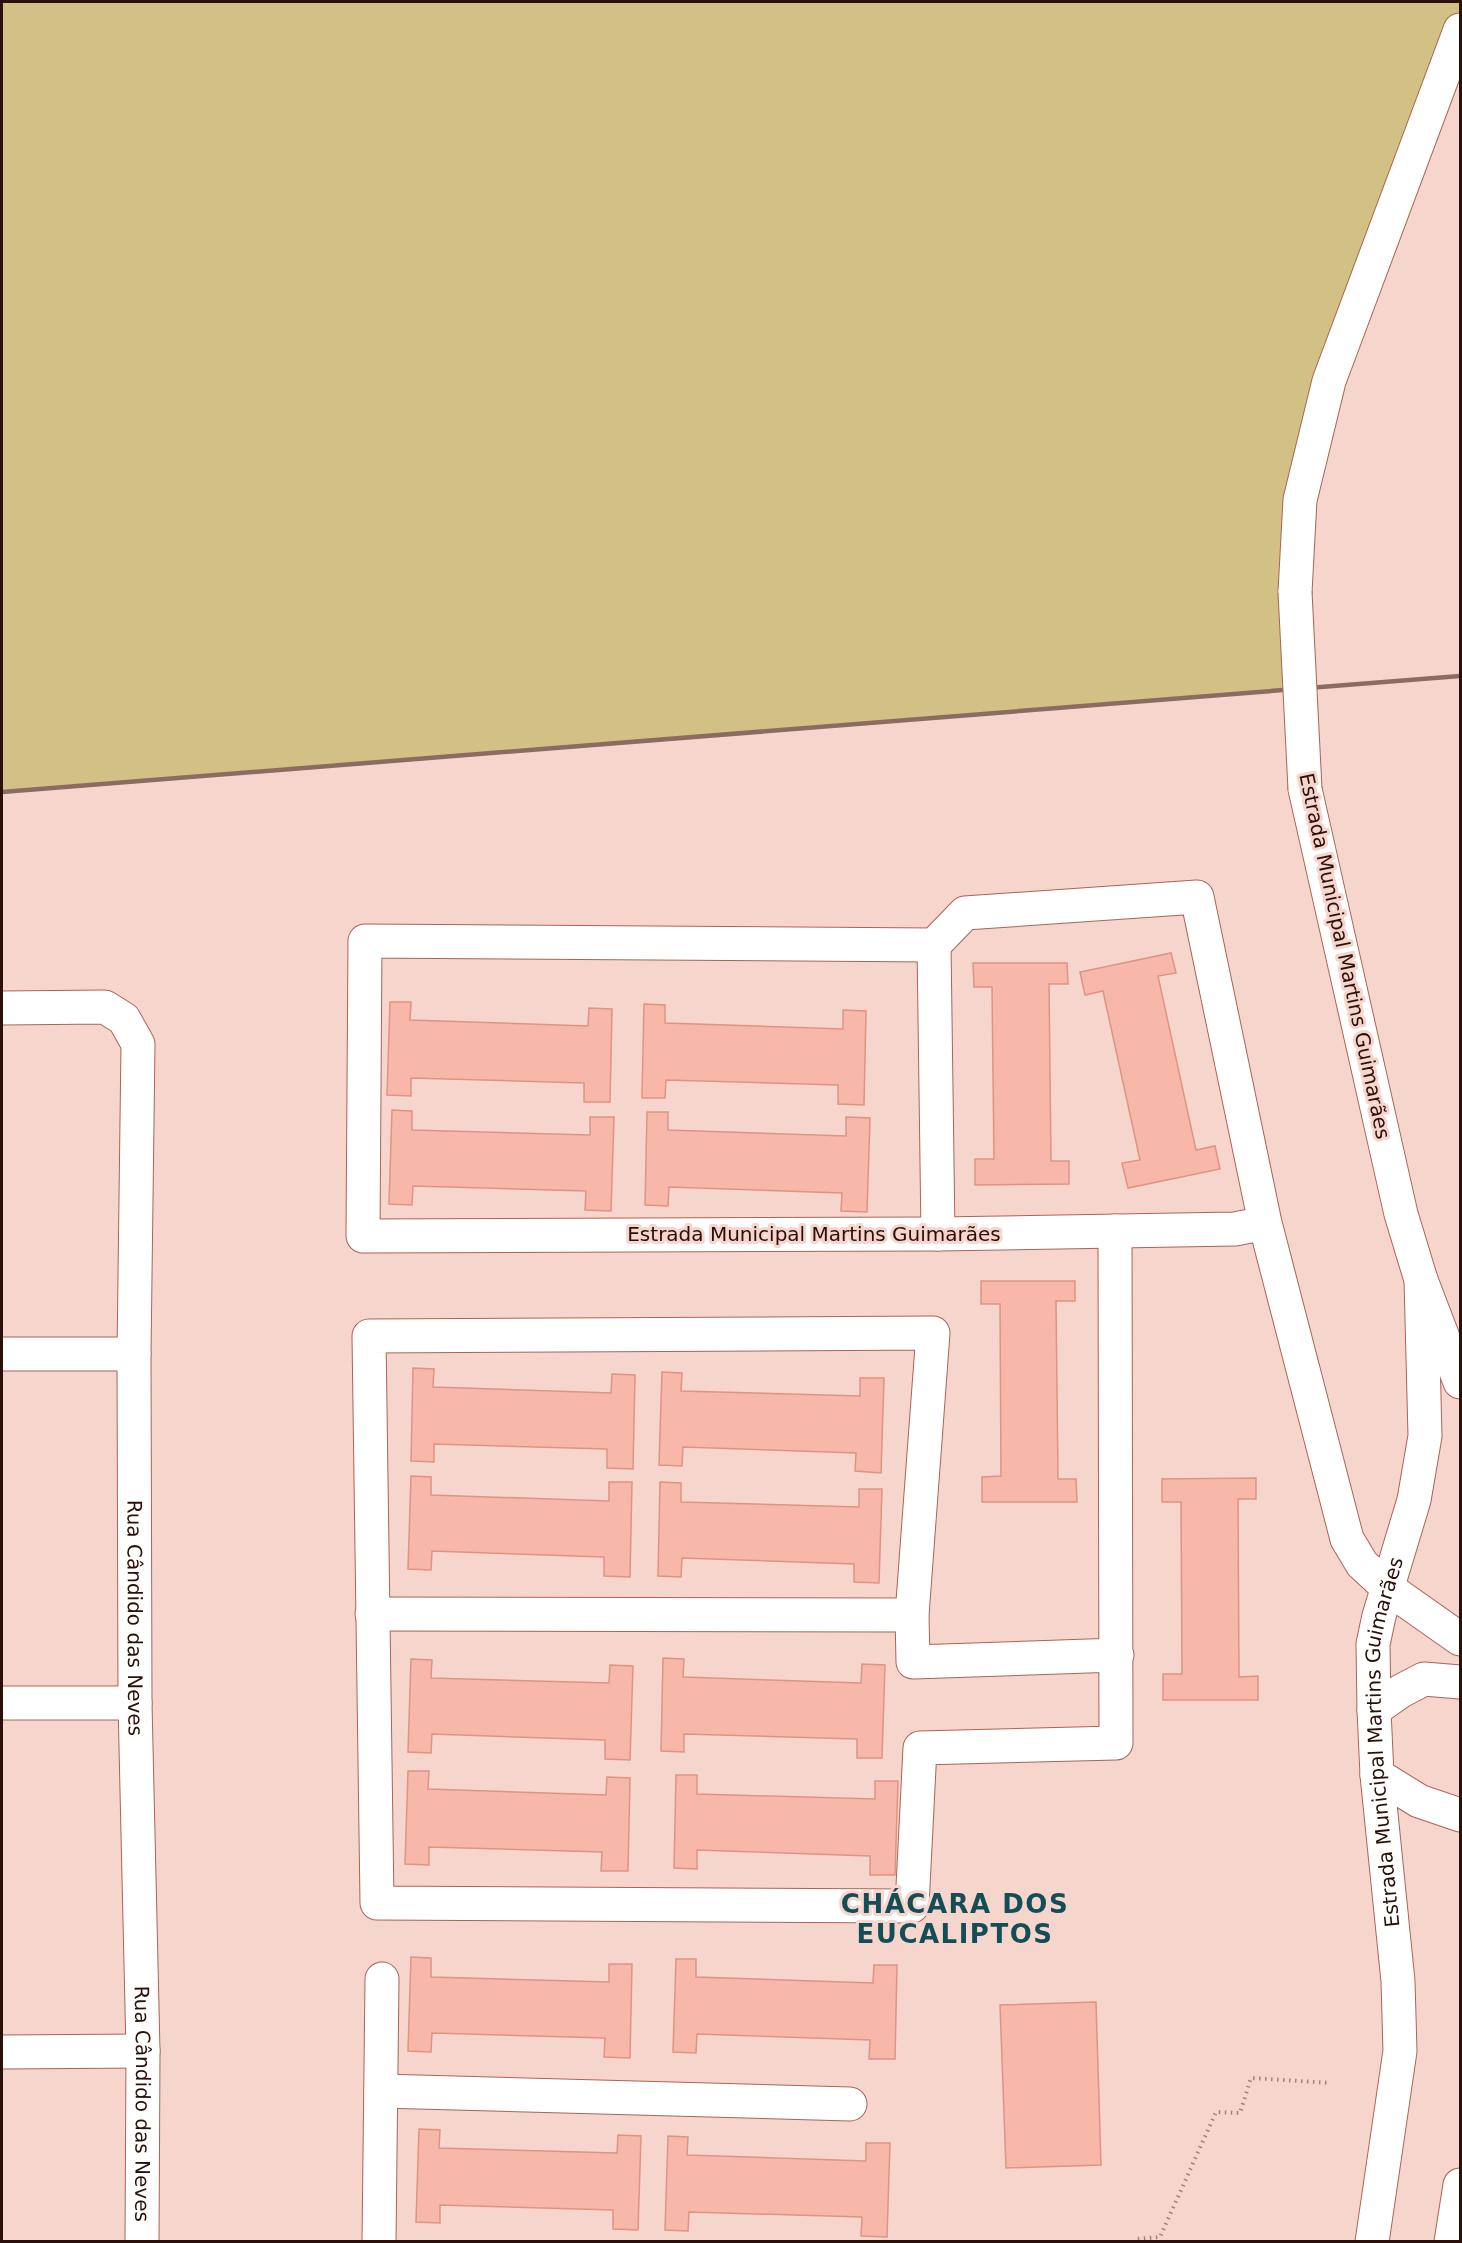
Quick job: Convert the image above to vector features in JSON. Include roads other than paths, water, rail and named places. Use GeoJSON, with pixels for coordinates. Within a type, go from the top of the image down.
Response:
{"type":"FeatureCollection","features":[{"type":"Feature","properties":{"kind":"street","name":"Estrada Municipal Martins Guimarães"},"geometry":{"type":"LineString","coordinates":[[1461,30],[1329,381],[1300,500],[1295,592],[1305,789],[1401,1214],[1421,1280],[1461,1382]]}},
{"type":"Feature","properties":{"kind":"street"},"geometry":{"type":"LineString","coordinates":[[938,1234],[934,945],[965,913],[1197,897],[1266,1223],[1347,1539],[1362,1564],[1389,1588],[1461,1639]]}},
{"type":"Feature","properties":{"kind":"street","name":"Estrada Municipal Martins Guimarães"},"geometry":{"type":"LineString","coordinates":[[934,945],[365,941],[363,1236],[938,1234],[1235,1229],[1266,1223]]}},
{"type":"Feature","properties":{"kind":"street","name":"Rua Cândido das Neves"},"geometry":{"type":"LineString","coordinates":[[2,1008],[105,1008],[124,1019],[138,1044],[134,1354],[135,1703],[143,2051],[141,2241]]}},
{"type":"Feature","properties":{"kind":"street"},"geometry":{"type":"LineString","coordinates":[[1115,1231],[1117,1655],[1116,1743],[920,1748],[912,1906],[377,1903],[369,1336],[933,1333],[912,1615],[913,1662],[1117,1655]]}},
{"type":"Feature","properties":{"kind":"street","name":"Estrada Municipal Martins Guimarães"},"geometry":{"type":"LineString","coordinates":[[1372,2241],[1400,2051],[1398,1981],[1377,1776],[1373,1644],[1379,1616],[1414,1500],[1425,1436],[1421,1280]]}},
{"type":"Feature","properties":{"kind":"street"},"geometry":{"type":"LineString","coordinates":[[2,1354],[134,1354]]}},
{"type":"Feature","properties":{"kind":"street"},"geometry":{"type":"LineString","coordinates":[[372,1614],[912,1615]]}},
{"type":"Feature","properties":{"kind":"street"},"geometry":{"type":"LineString","coordinates":[[1374,1710],[1401,1691],[1424,1679],[1461,1682]]}},
{"type":"Feature","properties":{"kind":"street"},"geometry":{"type":"LineString","coordinates":[[2,1703],[135,1703]]}},
{"type":"Feature","properties":{"kind":"street"},"geometry":{"type":"LineString","coordinates":[[1377,1776],[1419,1802],[1461,1815]]}},
{"type":"Feature","properties":{"kind":"street"},"geometry":{"type":"LineString","coordinates":[[379,2241],[382,1979]]}},
{"type":"Feature","properties":{"kind":"street"},"geometry":{"type":"LineString","coordinates":[[2,2052],[143,2051]]}},
{"type":"Feature","properties":{"kind":"street"},"geometry":{"type":"LineString","coordinates":[[381,2091],[850,2104]]}},
{"type":"Feature","properties":{"kind":"street"},"geometry":{"type":"LineString","coordinates":[[1451,2241],[1461,2185]]}},
{"type":"Feature","properties":{"kind":"railway"},"geometry":{"type":"LineString","coordinates":[[2,792],[1460,676]]}},
{"type":"Feature","properties":{"kind":"district","name":"CHÁCARA DOS EUCALIPTOS"},"geometry":{"type":"Point","coordinates":[955,1918]}}]}
